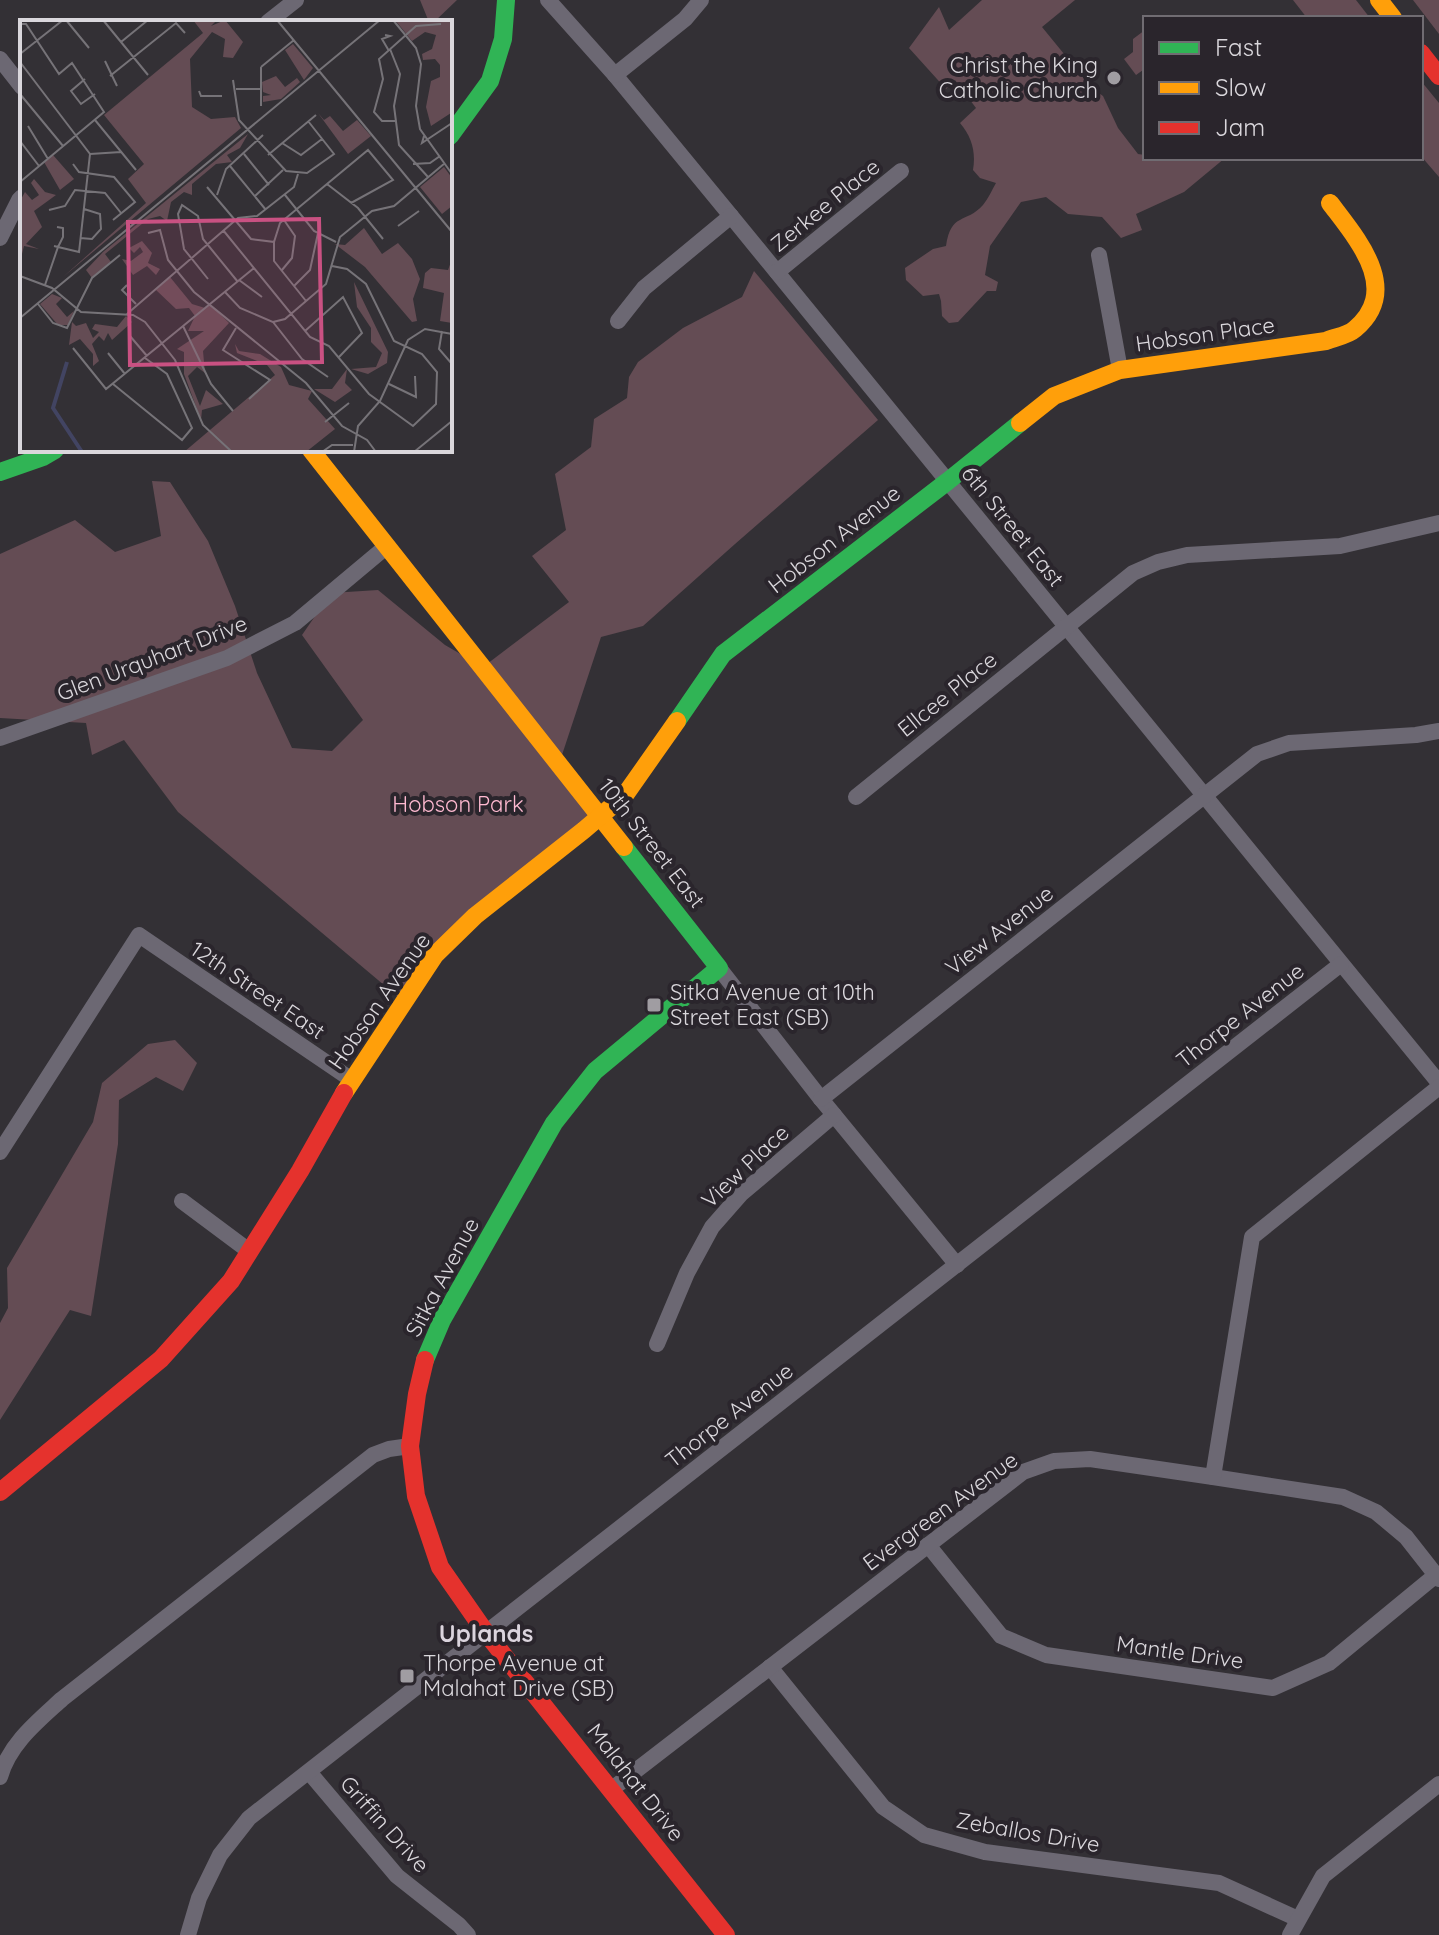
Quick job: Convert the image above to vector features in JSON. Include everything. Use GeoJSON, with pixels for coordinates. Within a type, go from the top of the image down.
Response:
{"type":"FeatureCollection","features":[{"type":"Feature","properties":{"kind":"street"},"geometry":{"type":"LineString","coordinates":[[271,20],[296,0]]}},
{"type":"Feature","properties":{"kind":"street"},"geometry":{"type":"LineString","coordinates":[[452,133],[490,81],[503,39],[506,0]]}},
{"type":"Feature","properties":{"kind":"street","name":"6th Street East"},"geometry":{"type":"LineString","coordinates":[[548,0],[615,75],[777,272],[1439,1085]]}},
{"type":"Feature","properties":{"kind":"street"},"geometry":{"type":"LineString","coordinates":[[615,75],[685,19],[701,0]]}},
{"type":"Feature","properties":{"kind":"street"},"geometry":{"type":"LineString","coordinates":[[1379,0],[1391,16]]}},
{"type":"Feature","properties":{"kind":"street"},"geometry":{"type":"LineString","coordinates":[[1423,56],[1439,76]]}},
{"type":"Feature","properties":{"kind":"street"},"geometry":{"type":"LineString","coordinates":[[0,59],[20,84]]}},
{"type":"Feature","properties":{"kind":"street","name":"Zerkee Place"},"geometry":{"type":"LineString","coordinates":[[777,272],[901,171]]}},
{"type":"Feature","properties":{"kind":"street"},"geometry":{"type":"LineString","coordinates":[[0,238],[20,199]]}},
{"type":"Feature","properties":{"kind":"street","name":"Hobson Place"},"geometry":{"type":"LineString","coordinates":[[948,481],[1054,396],[1120,370],[1326,341],[1354,330],[1373,307],[1377,279],[1364,248],[1330,203]]}},
{"type":"Feature","properties":{"kind":"street"},"geometry":{"type":"LineString","coordinates":[[618,321],[644,288],[731,216]]}},
{"type":"Feature","properties":{"kind":"street"},"geometry":{"type":"LineString","coordinates":[[1099,255],[1120,370]]}},
{"type":"Feature","properties":{"kind":"street"},"geometry":{"type":"LineString","coordinates":[[0,472],[52,452]]}},
{"type":"Feature","properties":{"kind":"street","name":"10th Street East"},"geometry":{"type":"LineString","coordinates":[[313,452],[821,1099],[957,1265]]}},
{"type":"Feature","properties":{"kind":"street","name":"Hobson Avenue"},"geometry":{"type":"LineString","coordinates":[[0,1492],[161,1359],[231,1281],[352,1080],[435,955],[475,916],[625,795],[723,654],[948,481]]}},
{"type":"Feature","properties":{"kind":"street","name":"Ellcee Place"},"geometry":{"type":"LineString","coordinates":[[856,797],[1133,573],[1158,562],[1187,555],[1340,546],[1439,523]]}},
{"type":"Feature","properties":{"kind":"street","name":"Glen Urquhart Drive"},"geometry":{"type":"LineString","coordinates":[[0,738],[227,658],[295,623],[387,546]]}},
{"type":"Feature","properties":{"kind":"street","name":"View Avenue"},"geometry":{"type":"LineString","coordinates":[[821,1099],[1257,754],[1289,743],[1439,731]]}},
{"type":"Feature","properties":{"kind":"street","name":"12th Street East"},"geometry":{"type":"LineString","coordinates":[[0,1152],[139,935],[352,1080]]}},
{"type":"Feature","properties":{"kind":"street","name":"Thorpe Avenue"},"geometry":{"type":"LineString","coordinates":[[188,1935],[199,1898],[220,1855],[249,1818],[1341,964]]}},
{"type":"Feature","properties":{"kind":"street","name":"Sitka Avenue"},"geometry":{"type":"LineString","coordinates":[[410,1446],[425,1360],[442,1320],[554,1123],[595,1071],[719,968]]}},
{"type":"Feature","properties":{"kind":"street"},"geometry":{"type":"LineString","coordinates":[[1213,1477],[1252,1237],[1439,1085]]}},
{"type":"Feature","properties":{"kind":"street","name":"View Place"},"geometry":{"type":"LineString","coordinates":[[657,1344],[687,1273],[712,1227],[741,1194],[834,1115]]}},
{"type":"Feature","properties":{"kind":"street"},"geometry":{"type":"LineString","coordinates":[[182,1201],[249,1251]]}},
{"type":"Feature","properties":{"kind":"street"},"geometry":{"type":"LineString","coordinates":[[0,1777],[3,1767],[26,1732],[62,1699],[373,1455],[410,1446]]}},
{"type":"Feature","properties":{"kind":"street","name":"Malahat Drive"},"geometry":{"type":"LineString","coordinates":[[410,1446],[416,1496],[440,1567],[486,1633],[726,1935]]}},
{"type":"Feature","properties":{"kind":"street","name":"Evergreen Avenue"},"geometry":{"type":"LineString","coordinates":[[612,1789],[1023,1472],[1054,1461],[1090,1459],[1343,1497],[1376,1512],[1406,1537],[1437,1577]]}},
{"type":"Feature","properties":{"kind":"street","name":"Mantle Drive"},"geometry":{"type":"LineString","coordinates":[[928,1545],[1001,1636],[1046,1655],[1273,1688],[1329,1663],[1437,1577]]}},
{"type":"Feature","properties":{"kind":"street","name":"Zeballos Drive"},"geometry":{"type":"LineString","coordinates":[[770,1667],[883,1807],[924,1835],[985,1852],[1219,1883],[1298,1919]]}},
{"type":"Feature","properties":{"kind":"street","name":"Griffin Drive"},"geometry":{"type":"LineString","coordinates":[[309,1772],[397,1876],[458,1932]]}},
{"type":"Feature","properties":{"kind":"street"},"geometry":{"type":"LineString","coordinates":[[1290,1935],[1323,1876],[1439,1784]]}},
{"type":"Feature","properties":{"kind":"green space"},"geometry":{"type":"Polygon","coordinates":[[[420,0],[457,0],[436,20],[428,20],[420,0]]]}},
{"type":"Feature","properties":{"kind":"green space"},"geometry":{"type":"Polygon","coordinates":[[[982,0],[1075,0],[1042,27],[1091,87],[1103,96],[1118,128],[1138,154],[1143,155],[1143,160],[1223,160],[1184,192],[1136,214],[1142,230],[1121,238],[1102,217],[1068,214],[1046,197],[1021,202],[990,246],[985,275],[998,282],[996,291],[987,291],[958,322],[949,323],[942,316],[939,294],[923,296],[906,280],[905,268],[933,249],[946,246],[955,223],[977,211],[996,183],[980,178],[973,170],[972,145],[960,123],[976,108],[955,80],[946,89],[909,48],[939,7],[949,30],[982,0]]]}},
{"type":"Feature","properties":{"kind":"green space"},"geometry":{"type":"Polygon","coordinates":[[[1293,0],[1356,0],[1368,16],[1305,16],[1293,0]]]}},
{"type":"Feature","properties":{"kind":"green space"},"geometry":{"type":"Polygon","coordinates":[[[1413,0],[1439,0],[1439,34],[1413,0]]]}},
{"type":"Feature","properties":{"kind":"green space"},"geometry":{"type":"Polygon","coordinates":[[[1143,32],[1143,70],[1136,75],[1124,59],[1133,52],[1133,39],[1143,32]]]}},
{"type":"Feature","properties":{"kind":"green space"},"geometry":{"type":"Polygon","coordinates":[[[1423,83],[1439,103],[1439,177],[1423,158],[1423,83]]]}},
{"type":"Feature","properties":{"kind":"green space","name":"Hobson Park"},"geometry":{"type":"Polygon","coordinates":[[[754,271],[878,420],[643,626],[601,637],[559,764],[600,816],[475,916],[403,1001],[178,812],[124,740],[92,755],[86,723],[0,718],[0,554],[75,520],[115,552],[161,536],[152,481],[170,482],[208,541],[235,606],[257,673],[292,748],[332,751],[363,720],[302,635],[331,593],[378,590],[445,645],[483,667],[569,602],[532,556],[566,530],[555,474],[591,447],[594,419],[627,398],[629,377],[638,362],[683,328],[742,297],[754,271]]]}},
{"type":"Feature","properties":{"kind":"green space"},"geometry":{"type":"Polygon","coordinates":[[[175,1040],[197,1063],[183,1091],[156,1077],[119,1100],[118,1144],[91,1316],[70,1310],[0,1420],[0,1323],[8,1308],[7,1268],[93,1122],[102,1083],[148,1044],[175,1040]]]}},
{"type":"Feature","properties":{"kind":"traffic: fast"},"geometry":{"type":"LineString","coordinates":[[452,133],[490,81],[503,39],[506,0]]}},
{"type":"Feature","properties":{"kind":"traffic: fast"},"geometry":{"type":"LineString","coordinates":[[677,721],[723,654],[1020,423]]}},
{"type":"Feature","properties":{"kind":"traffic: fast"},"geometry":{"type":"LineString","coordinates":[[0,472],[52,452]]}},
{"type":"Feature","properties":{"kind":"traffic: fast"},"geometry":{"type":"LineString","coordinates":[[425,1360],[442,1320],[554,1123],[595,1071],[719,968],[624,847]]}},
{"type":"Feature","properties":{"kind":"traffic: slow"},"geometry":{"type":"LineString","coordinates":[[1379,0],[1391,16]]}},
{"type":"Feature","properties":{"kind":"traffic: slow"},"geometry":{"type":"LineString","coordinates":[[1020,423],[1054,396],[1120,370],[1326,341],[1355,329],[1369,314],[1375,298],[1375,281],[1362,248],[1330,203]]}},
{"type":"Feature","properties":{"kind":"traffic: slow"},"geometry":{"type":"LineString","coordinates":[[313,452],[624,847]]}},
{"type":"Feature","properties":{"kind":"traffic: slow"},"geometry":{"type":"LineString","coordinates":[[344,1093],[435,955],[475,916],[625,795],[677,721]]}},
{"type":"Feature","properties":{"kind":"traffic: jam"},"geometry":{"type":"LineString","coordinates":[[1423,56],[1439,76]]}},
{"type":"Feature","properties":{"kind":"traffic: jam"},"geometry":{"type":"LineString","coordinates":[[0,1492],[161,1359],[231,1281],[300,1171],[344,1093]]}},
{"type":"Feature","properties":{"kind":"traffic: jam"},"geometry":{"type":"LineString","coordinates":[[425,1360],[410,1446],[416,1496],[440,1567],[486,1633],[726,1935]]}},
{"type":"Feature","properties":{"kind":"place","name":"Christ the King Catholic Church"},"geometry":{"type":"Point","coordinates":[1114,78]}},
{"type":"Feature","properties":{"kind":"place","name":"Sitka Avenue at 10th Street East (SB)"},"geometry":{"type":"Point","coordinates":[654,1005]}},
{"type":"Feature","properties":{"kind":"place","name":"Thorpe Avenue at Malahat Drive (SB)"},"geometry":{"type":"Point","coordinates":[407,1676]}},
{"type":"Feature","properties":{"kind":"district","name":"Uplands"},"geometry":{"type":"Point","coordinates":[486,1633]}}]}
